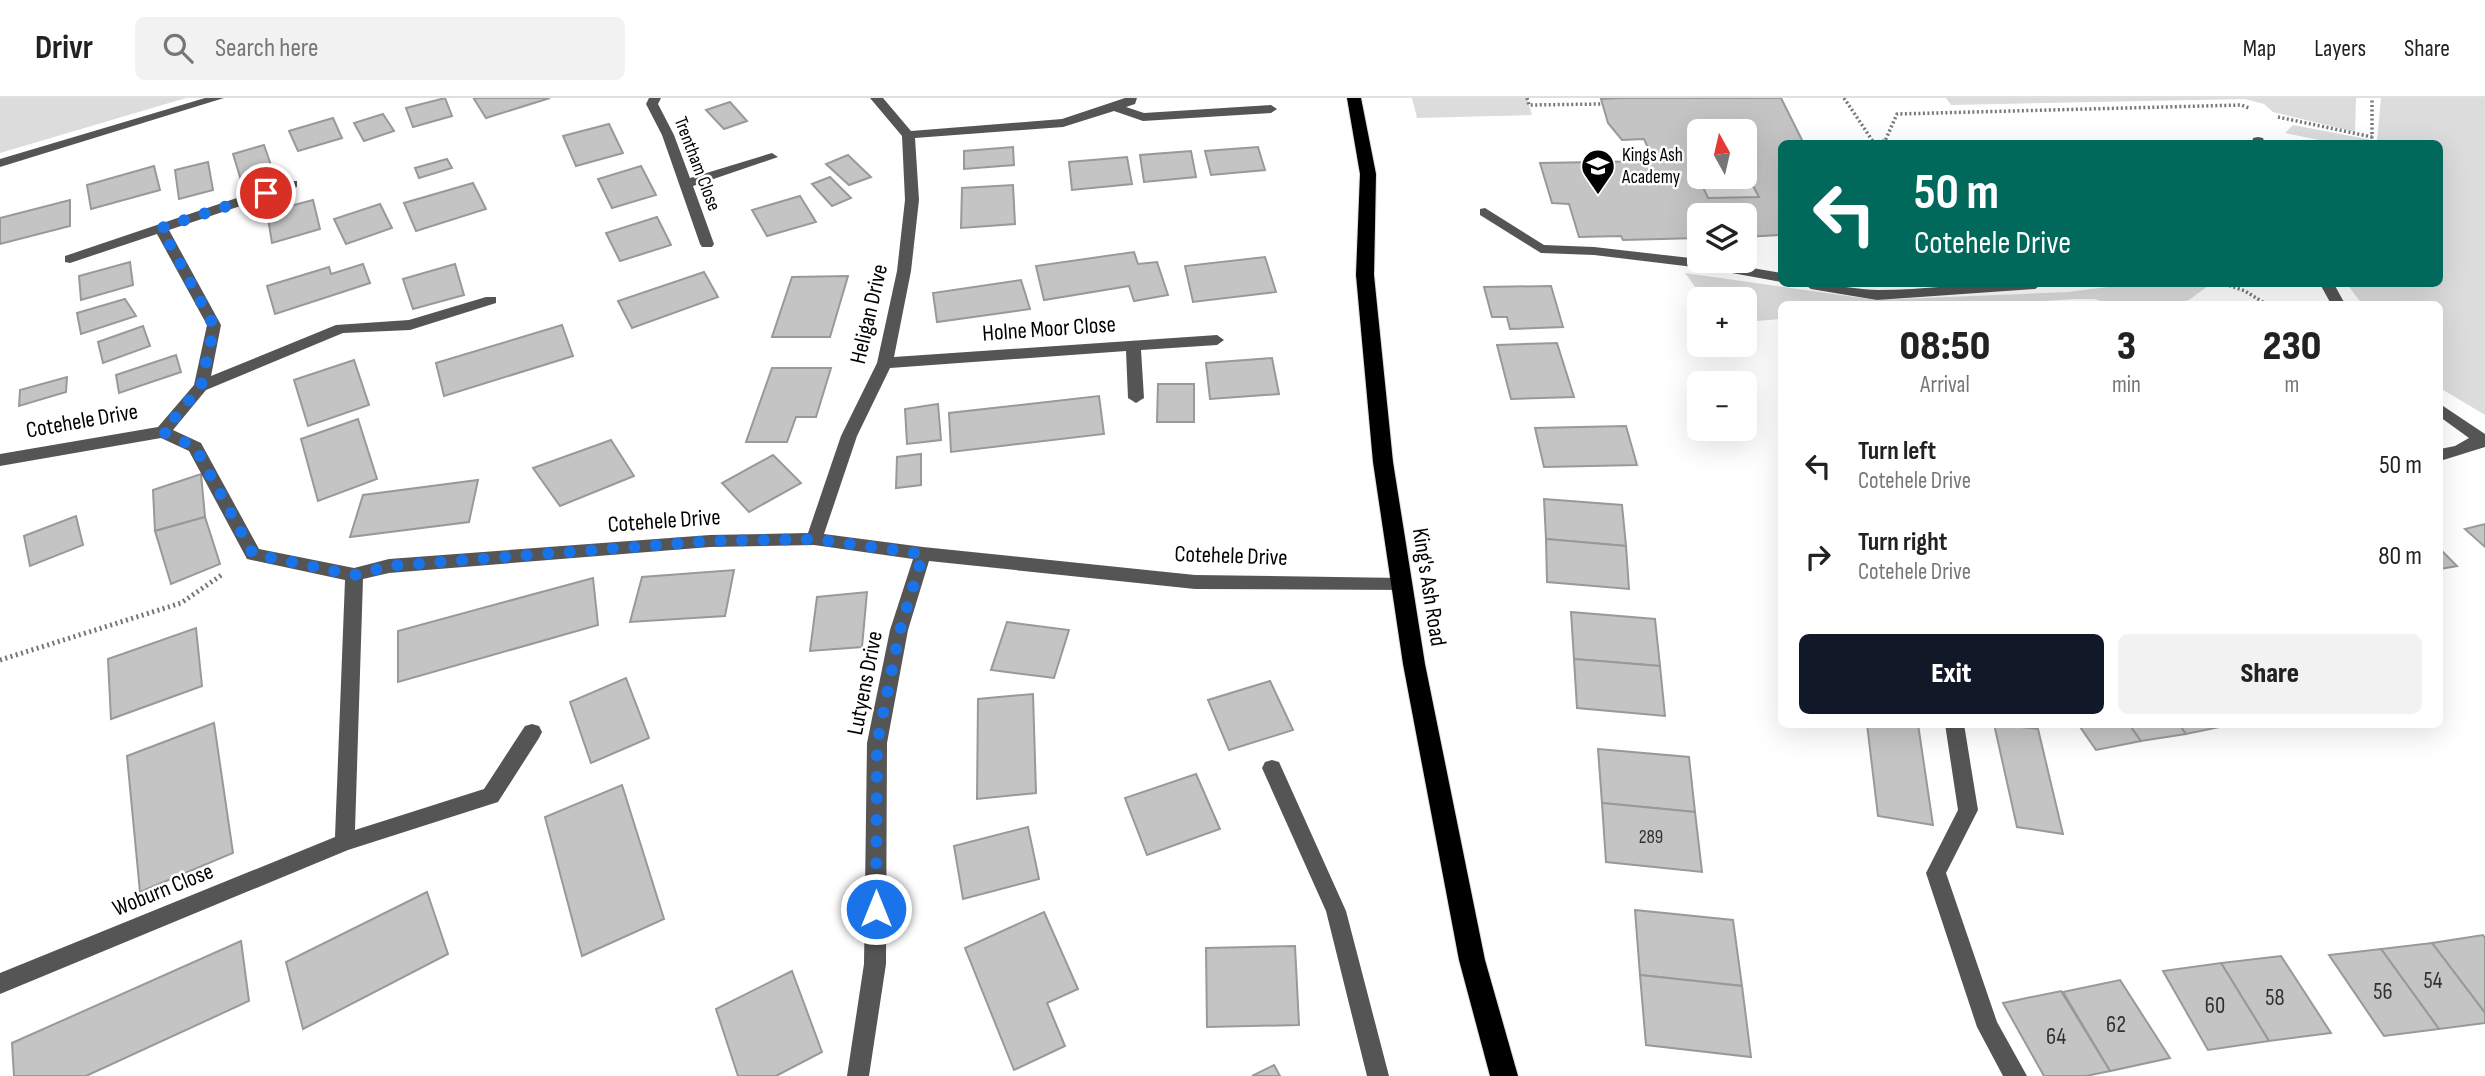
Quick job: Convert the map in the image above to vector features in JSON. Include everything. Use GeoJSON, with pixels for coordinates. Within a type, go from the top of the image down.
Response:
{"type":"FeatureCollection","features":[{"type":"Feature","properties":{"kind":"highway","name":"King's Ash Road"},"geometry":{"type":"LineString","coordinates":[[1354,98],[1368,174],[1364,275],[1383,462],[1402,585],[1472,960],[1504,1076]]}},
{"type":"Feature","properties":{"kind":"street"},"geometry":{"type":"LineString","coordinates":[[0,163],[218,98]]}},
{"type":"Feature","properties":{"kind":"street","name":"Trentham Close"},"geometry":{"type":"LineString","coordinates":[[655,98],[652,104],[668,135],[707,244]]}},
{"type":"Feature","properties":{"kind":"street"},"geometry":{"type":"LineString","coordinates":[[876,98],[908,135],[1063,123],[1115,107],[1131,101],[1131,98]]}},
{"type":"Feature","properties":{"kind":"street"},"geometry":{"type":"LineString","coordinates":[[1115,107],[1143,117],[1271,108]]}},
{"type":"Feature","properties":{"kind":"street","name":"Heligan Drive"},"geometry":{"type":"LineString","coordinates":[[814,539],[849,436],[885,363],[904,271],[912,200],[908,135]]}},
{"type":"Feature","properties":{"kind":"street"},"geometry":{"type":"LineString","coordinates":[[685,184],[772,157]]}},
{"type":"Feature","properties":{"kind":"street"},"geometry":{"type":"LineString","coordinates":[[70,259],[292,184]]}},
{"type":"Feature","properties":{"kind":"street"},"geometry":{"type":"LineString","coordinates":[[1485,212],[1541,249],[1594,251],[1710,265],[1778,277]]}},
{"type":"Feature","properties":{"kind":"street"},"geometry":{"type":"LineString","coordinates":[[161,228],[214,326],[201,386],[163,432]]}},
{"type":"Feature","properties":{"kind":"street"},"geometry":{"type":"LineString","coordinates":[[1829,287],[1877,295],[1992,287]]}},
{"type":"Feature","properties":{"kind":"street"},"geometry":{"type":"LineString","coordinates":[[201,386],[341,328],[410,325],[491,300]]}},
{"type":"Feature","properties":{"kind":"street","name":"Holne Moor Close"},"geometry":{"type":"LineString","coordinates":[[885,363],[1217,340]]}},
{"type":"Feature","properties":{"kind":"street"},"geometry":{"type":"LineString","coordinates":[[1133,346],[1136,398]]}},
{"type":"Feature","properties":{"kind":"street"},"geometry":{"type":"LineString","coordinates":[[2443,411],[2483,440],[2459,451],[2443,454]]}},
{"type":"Feature","properties":{"kind":"street","name":"Cotehele Drive"},"geometry":{"type":"LineString","coordinates":[[0,460],[163,432],[195,447],[253,554],[354,575],[389,566],[710,541],[814,539],[923,554],[1195,582],[1402,585]]}},
{"type":"Feature","properties":{"kind":"street","name":"Lutyens Drive"},"geometry":{"type":"LineString","coordinates":[[858,1076],[875,964],[877,743],[900,630],[923,554]]}},
{"type":"Feature","properties":{"kind":"street"},"geometry":{"type":"LineString","coordinates":[[345,842],[354,575]]}},
{"type":"Feature","properties":{"kind":"street"},"geometry":{"type":"LineString","coordinates":[[1955,728],[1968,810],[1936,873],[1988,1027],[2016,1076]]}},
{"type":"Feature","properties":{"kind":"street","name":"Woburn Close"},"geometry":{"type":"LineString","coordinates":[[0,984],[345,842],[491,796],[532,732]]}},
{"type":"Feature","properties":{"kind":"street"},"geometry":{"type":"LineString","coordinates":[[1272,768],[1336,911],[1378,1076]]}},
{"type":"Feature","properties":{"kind":"path"},"geometry":{"type":"LineString","coordinates":[[1527,98],[1529,106],[1602,104]]}},
{"type":"Feature","properties":{"kind":"path"},"geometry":{"type":"LineString","coordinates":[[1844,98],[1872,140]]}},
{"type":"Feature","properties":{"kind":"path"},"geometry":{"type":"LineString","coordinates":[[2271,116],[2372,138],[2372,98]]}},
{"type":"Feature","properties":{"kind":"path"},"geometry":{"type":"LineString","coordinates":[[1885,140],[1897,114],[2241,105],[2251,108]]}},
{"type":"Feature","properties":{"kind":"path"},"geometry":{"type":"LineString","coordinates":[[2235,287],[2262,301]]}},
{"type":"Feature","properties":{"kind":"path"},"geometry":{"type":"LineString","coordinates":[[0,660],[181,603],[253,554]]}},
{"type":"Feature","properties":{"kind":"shaded area"},"geometry":{"type":"Polygon","coordinates":[[[0,98],[186,98],[0,153],[0,98]]]}},
{"type":"Feature","properties":{"kind":"shaded area"},"geometry":{"type":"Polygon","coordinates":[[[1412,98],[1527,98],[1532,115],[1417,118],[1412,98]]]}},
{"type":"Feature","properties":{"kind":"shaded area"},"geometry":{"type":"Polygon","coordinates":[[[1946,98],[2356,98],[2355,132],[2273,112],[2264,104],[2245,99],[1951,105],[1946,98]]]}},
{"type":"Feature","properties":{"kind":"shaded area"},"geometry":{"type":"Polygon","coordinates":[[[2381,98],[2485,98],[2485,415],[2443,390],[2443,301],[2360,301],[2349,287],[2443,287],[2443,140],[2377,140],[2381,98]]]}},
{"type":"Feature","properties":{"kind":"shaded area"},"geometry":{"type":"Polygon","coordinates":[[[2293,125],[2372,140],[2319,140],[2285,133],[2293,125]]]}},
{"type":"Feature","properties":{"kind":"shaded area"},"geometry":{"type":"Polygon","coordinates":[[[1704,189],[1755,189],[1759,197],[1708,198],[1704,189]]]}},
{"type":"Feature","properties":{"kind":"shaded area"},"geometry":{"type":"Polygon","coordinates":[[[1685,273],[1876,300],[2068,292],[2108,287],[2207,287],[2185,301],[1778,301],[1778,319],[1757,321],[1757,287],[1695,287],[1685,273]]]}},
{"type":"Feature","properties":{"kind":"building"},"geometry":{"type":"Polygon","coordinates":[[[445,98],[452,116],[413,127],[406,108],[445,98]]]}},
{"type":"Feature","properties":{"kind":"building"},"geometry":{"type":"Polygon","coordinates":[[[550,98],[486,118],[474,99],[550,98]]]}},
{"type":"Feature","properties":{"kind":"building"},"geometry":{"type":"Polygon","coordinates":[[[1781,98],[1802,140],[1778,140],[1778,235],[1757,236],[1757,203],[1687,203],[1687,238],[1623,240],[1621,236],[1579,237],[1569,204],[1552,203],[1540,163],[1654,161],[1644,139],[1622,140],[1608,123],[1601,99],[1781,98]]]}},
{"type":"Feature","properties":{"kind":"building"},"geometry":{"type":"Polygon","coordinates":[[[730,102],[747,121],[724,129],[706,110],[730,102]]]}},
{"type":"Feature","properties":{"kind":"building"},"geometry":{"type":"Polygon","coordinates":[[[383,114],[394,131],[364,141],[354,123],[383,114]]]}},
{"type":"Feature","properties":{"kind":"building"},"geometry":{"type":"Polygon","coordinates":[[[333,118],[342,138],[298,151],[289,131],[333,118]]]}},
{"type":"Feature","properties":{"kind":"building"},"geometry":{"type":"Polygon","coordinates":[[[609,124],[623,153],[576,166],[563,136],[609,124]]]}},
{"type":"Feature","properties":{"kind":"building"},"geometry":{"type":"Polygon","coordinates":[[[264,145],[273,171],[241,180],[233,154],[264,145]]]}},
{"type":"Feature","properties":{"kind":"building"},"geometry":{"type":"Polygon","coordinates":[[[1013,147],[1014,165],[964,169],[964,151],[1013,147]]]}},
{"type":"Feature","properties":{"kind":"building"},"geometry":{"type":"Polygon","coordinates":[[[1258,147],[1265,170],[1211,175],[1205,151],[1258,147]]]}},
{"type":"Feature","properties":{"kind":"building"},"geometry":{"type":"Polygon","coordinates":[[[1191,151],[1196,177],[1144,182],[1140,155],[1191,151]]]}},
{"type":"Feature","properties":{"kind":"building"},"geometry":{"type":"Polygon","coordinates":[[[848,155],[871,177],[849,185],[826,164],[848,155]]]}},
{"type":"Feature","properties":{"kind":"building"},"geometry":{"type":"Polygon","coordinates":[[[1127,157],[1132,184],[1072,190],[1069,162],[1127,157]]]}},
{"type":"Feature","properties":{"kind":"building"},"geometry":{"type":"Polygon","coordinates":[[[447,159],[452,168],[419,178],[415,168],[447,159]]]}},
{"type":"Feature","properties":{"kind":"building"},"geometry":{"type":"Polygon","coordinates":[[[208,162],[213,190],[179,199],[175,170],[208,162]]]}},
{"type":"Feature","properties":{"kind":"building"},"geometry":{"type":"Polygon","coordinates":[[[154,166],[160,190],[91,209],[87,185],[154,166]]]}},
{"type":"Feature","properties":{"kind":"building"},"geometry":{"type":"Polygon","coordinates":[[[641,166],[656,195],[612,208],[598,179],[641,166]]]}},
{"type":"Feature","properties":{"kind":"building"},"geometry":{"type":"Polygon","coordinates":[[[830,177],[851,198],[832,206],[812,184],[830,177]]]}},
{"type":"Feature","properties":{"kind":"building"},"geometry":{"type":"Polygon","coordinates":[[[473,183],[486,209],[416,231],[404,203],[473,183]]]}},
{"type":"Feature","properties":{"kind":"building"},"geometry":{"type":"Polygon","coordinates":[[[1013,185],[1015,224],[961,228],[962,188],[1013,185]]]}},
{"type":"Feature","properties":{"kind":"building"},"geometry":{"type":"Polygon","coordinates":[[[800,196],[816,222],[767,236],[752,210],[800,196]]]}},
{"type":"Feature","properties":{"kind":"building"},"geometry":{"type":"Polygon","coordinates":[[[70,200],[70,226],[0,244],[0,218],[70,200]]]}},
{"type":"Feature","properties":{"kind":"building"},"geometry":{"type":"Polygon","coordinates":[[[313,200],[320,229],[272,243],[267,212],[313,200]]]}},
{"type":"Feature","properties":{"kind":"building"},"geometry":{"type":"Polygon","coordinates":[[[380,204],[392,228],[346,244],[334,219],[380,204]]]}},
{"type":"Feature","properties":{"kind":"building"},"geometry":{"type":"Polygon","coordinates":[[[657,217],[671,245],[620,261],[606,233],[657,217]]]}},
{"type":"Feature","properties":{"kind":"building"},"geometry":{"type":"Polygon","coordinates":[[[1134,252],[1138,264],[1157,262],[1168,295],[1134,301],[1129,286],[1044,300],[1036,266],[1134,252]]]}},
{"type":"Feature","properties":{"kind":"building"},"geometry":{"type":"Polygon","coordinates":[[[1265,257],[1276,292],[1193,302],[1185,266],[1265,257]]]}},
{"type":"Feature","properties":{"kind":"building"},"geometry":{"type":"Polygon","coordinates":[[[130,262],[133,285],[81,300],[79,276],[130,262]]]}},
{"type":"Feature","properties":{"kind":"building"},"geometry":{"type":"Polygon","coordinates":[[[363,264],[370,283],[275,314],[267,286],[329,267],[331,274],[363,264]]]}},
{"type":"Feature","properties":{"kind":"building"},"geometry":{"type":"Polygon","coordinates":[[[455,264],[464,295],[413,309],[403,279],[455,264]]]}},
{"type":"Feature","properties":{"kind":"building"},"geometry":{"type":"Polygon","coordinates":[[[704,272],[718,297],[632,328],[618,301],[704,272]]]}},
{"type":"Feature","properties":{"kind":"building"},"geometry":{"type":"Polygon","coordinates":[[[848,276],[830,337],[772,337],[792,277],[848,276]]]}},
{"type":"Feature","properties":{"kind":"building"},"geometry":{"type":"Polygon","coordinates":[[[1021,280],[1030,309],[937,322],[933,293],[1021,280]]]}},
{"type":"Feature","properties":{"kind":"building"},"geometry":{"type":"Polygon","coordinates":[[[1551,286],[1563,327],[1510,329],[1507,317],[1492,317],[1484,287],[1551,286]]]}},
{"type":"Feature","properties":{"kind":"building"},"geometry":{"type":"Polygon","coordinates":[[[125,299],[136,316],[81,334],[77,313],[125,299]]]}},
{"type":"Feature","properties":{"kind":"building"},"geometry":{"type":"Polygon","coordinates":[[[562,325],[573,356],[444,396],[436,363],[562,325]]]}},
{"type":"Feature","properties":{"kind":"building"},"geometry":{"type":"Polygon","coordinates":[[[143,326],[150,346],[103,363],[98,342],[143,326]]]}},
{"type":"Feature","properties":{"kind":"building"},"geometry":{"type":"Polygon","coordinates":[[[1557,343],[1574,397],[1511,399],[1497,345],[1557,343]]]}},
{"type":"Feature","properties":{"kind":"building"},"geometry":{"type":"Polygon","coordinates":[[[176,355],[181,372],[119,393],[116,375],[176,355]]]}},
{"type":"Feature","properties":{"kind":"building"},"geometry":{"type":"Polygon","coordinates":[[[1272,358],[1279,394],[1210,399],[1206,363],[1272,358]]]}},
{"type":"Feature","properties":{"kind":"building"},"geometry":{"type":"Polygon","coordinates":[[[354,360],[369,405],[308,426],[294,380],[354,360]]]}},
{"type":"Feature","properties":{"kind":"building"},"geometry":{"type":"Polygon","coordinates":[[[772,368],[831,368],[816,417],[796,417],[787,442],[746,442],[772,368]]]}},
{"type":"Feature","properties":{"kind":"building"},"geometry":{"type":"Polygon","coordinates":[[[67,377],[66,392],[19,406],[20,390],[67,377]]]}},
{"type":"Feature","properties":{"kind":"building"},"geometry":{"type":"Polygon","coordinates":[[[1158,384],[1194,384],[1194,422],[1157,422],[1158,384]]]}},
{"type":"Feature","properties":{"kind":"building"},"geometry":{"type":"Polygon","coordinates":[[[1099,396],[1104,434],[951,452],[949,413],[1099,396]]]}},
{"type":"Feature","properties":{"kind":"building"},"geometry":{"type":"Polygon","coordinates":[[[938,404],[941,440],[907,444],[905,409],[938,404]]]}},
{"type":"Feature","properties":{"kind":"building"},"geometry":{"type":"Polygon","coordinates":[[[358,419],[377,479],[318,501],[301,439],[358,419]]]}},
{"type":"Feature","properties":{"kind":"building"},"geometry":{"type":"Polygon","coordinates":[[[1626,426],[1637,465],[1544,467],[1535,428],[1626,426]]]}},
{"type":"Feature","properties":{"kind":"building"},"geometry":{"type":"Polygon","coordinates":[[[611,440],[634,476],[560,506],[533,468],[611,440]]]}},
{"type":"Feature","properties":{"kind":"building"},"geometry":{"type":"Polygon","coordinates":[[[921,454],[921,485],[896,488],[897,457],[921,454]]]}},
{"type":"Feature","properties":{"kind":"building"},"geometry":{"type":"Polygon","coordinates":[[[773,455],[801,483],[749,512],[722,483],[773,455]]]}},
{"type":"Feature","properties":{"kind":"building"},"geometry":{"type":"Polygon","coordinates":[[[201,474],[205,517],[155,531],[153,490],[201,474]]]}},
{"type":"Feature","properties":{"kind":"building"},"geometry":{"type":"Polygon","coordinates":[[[478,480],[469,522],[350,537],[363,495],[478,480]]]}},
{"type":"Feature","properties":{"kind":"building"},"geometry":{"type":"Polygon","coordinates":[[[1544,499],[1622,505],[1626,546],[1546,539],[1544,499]]]}},
{"type":"Feature","properties":{"kind":"building"},"geometry":{"type":"Polygon","coordinates":[[[76,516],[83,545],[30,566],[24,536],[76,516]]]}},
{"type":"Feature","properties":{"kind":"building"},"geometry":{"type":"Polygon","coordinates":[[[205,517],[220,564],[171,584],[155,531],[205,517]]]}},
{"type":"Feature","properties":{"kind":"building"},"geometry":{"type":"Polygon","coordinates":[[[2485,524],[2485,547],[2465,529],[2485,524]]]}},
{"type":"Feature","properties":{"kind":"building"},"geometry":{"type":"Polygon","coordinates":[[[1546,539],[1626,546],[1629,589],[1547,582],[1546,539]]]}},
{"type":"Feature","properties":{"kind":"building"},"geometry":{"type":"Polygon","coordinates":[[[2443,552],[2457,566],[2443,568],[2443,552]]]}},
{"type":"Feature","properties":{"kind":"building"},"geometry":{"type":"Polygon","coordinates":[[[734,570],[725,616],[630,622],[642,577],[734,570]]]}},
{"type":"Feature","properties":{"kind":"building"},"geometry":{"type":"Polygon","coordinates":[[[593,578],[598,625],[398,682],[398,631],[593,578]]]}},
{"type":"Feature","properties":{"kind":"building"},"geometry":{"type":"Polygon","coordinates":[[[867,592],[862,647],[810,651],[817,597],[867,592]]]}},
{"type":"Feature","properties":{"kind":"building"},"geometry":{"type":"Polygon","coordinates":[[[1571,612],[1655,619],[1660,666],[1574,659],[1571,612]]]}},
{"type":"Feature","properties":{"kind":"building"},"geometry":{"type":"Polygon","coordinates":[[[1007,622],[1069,630],[1054,678],[991,670],[1007,622]]]}},
{"type":"Feature","properties":{"kind":"building"},"geometry":{"type":"Polygon","coordinates":[[[196,628],[202,686],[111,719],[108,659],[196,628]]]}},
{"type":"Feature","properties":{"kind":"building"},"geometry":{"type":"Polygon","coordinates":[[[1574,659],[1660,666],[1665,716],[1577,708],[1574,659]]]}},
{"type":"Feature","properties":{"kind":"building"},"geometry":{"type":"Polygon","coordinates":[[[626,678],[649,738],[591,763],[570,702],[626,678]]]}},
{"type":"Feature","properties":{"kind":"building"},"geometry":{"type":"Polygon","coordinates":[[[1270,681],[1293,730],[1229,750],[1208,700],[1270,681]]]}},
{"type":"Feature","properties":{"kind":"building"},"geometry":{"type":"Polygon","coordinates":[[[1033,694],[1036,793],[977,799],[978,699],[1033,694]]]}},
{"type":"Feature","properties":{"kind":"building"},"geometry":{"type":"Polygon","coordinates":[[[214,723],[233,853],[140,892],[127,756],[214,723]]]}},
{"type":"Feature","properties":{"kind":"building"},"geometry":{"type":"Polygon","coordinates":[[[1867,728],[1919,728],[1933,825],[1878,816],[1867,728]]]}},
{"type":"Feature","properties":{"kind":"building"},"geometry":{"type":"Polygon","coordinates":[[[1995,728],[2038,729],[2063,834],[2017,827],[1995,728]]]}},
{"type":"Feature","properties":{"kind":"building"},"geometry":{"type":"Polygon","coordinates":[[[2081,728],[2132,728],[2141,741],[2096,750],[2081,728]]]}},
{"type":"Feature","properties":{"kind":"building"},"geometry":{"type":"Polygon","coordinates":[[[2132,728],[2182,728],[2186,734],[2141,741],[2132,728]]]}},
{"type":"Feature","properties":{"kind":"building"},"geometry":{"type":"Polygon","coordinates":[[[2182,728],[2215,728],[2186,734],[2182,728]]]}},
{"type":"Feature","properties":{"kind":"building"},"geometry":{"type":"Polygon","coordinates":[[[1598,749],[1689,757],[1695,812],[1602,803],[1598,749]]]}},
{"type":"Feature","properties":{"kind":"building"},"geometry":{"type":"Polygon","coordinates":[[[1196,774],[1220,829],[1147,855],[1125,798],[1196,774]]]}},
{"type":"Feature","properties":{"kind":"building"},"geometry":{"type":"Polygon","coordinates":[[[622,785],[664,919],[582,956],[545,817],[622,785]]]}},
{"type":"Feature","properties":{"kind":"building"},"geometry":{"type":"Polygon","coordinates":[[[1602,803],[1695,812],[1702,872],[1606,862],[1602,803]]]}},
{"type":"Feature","properties":{"kind":"building"},"geometry":{"type":"Polygon","coordinates":[[[1028,827],[1039,879],[963,899],[954,846],[1028,827]]]}},
{"type":"Feature","properties":{"kind":"building"},"geometry":{"type":"Polygon","coordinates":[[[427,892],[448,954],[303,1029],[286,962],[427,892]]]}},
{"type":"Feature","properties":{"kind":"building"},"geometry":{"type":"Polygon","coordinates":[[[1635,910],[1733,920],[1742,986],[1640,975],[1635,910]]]}},
{"type":"Feature","properties":{"kind":"building"},"geometry":{"type":"Polygon","coordinates":[[[1044,912],[1078,989],[1047,1003],[1065,1046],[1014,1070],[965,948],[1044,912]]]}},
{"type":"Feature","properties":{"kind":"building"},"geometry":{"type":"Polygon","coordinates":[[[2483,935],[2485,938],[2485,1013],[2432,943],[2483,935]]]}},
{"type":"Feature","properties":{"kind":"building"},"geometry":{"type":"Polygon","coordinates":[[[241,941],[249,1001],[86,1076],[14,1076],[12,1043],[241,941]]]}},
{"type":"Feature","properties":{"kind":"building"},"geometry":{"type":"Polygon","coordinates":[[[2432,943],[2485,1013],[2485,1023],[2439,1029],[2381,949],[2432,943]]]}},
{"type":"Feature","properties":{"kind":"building"},"geometry":{"type":"Polygon","coordinates":[[[1295,946],[1299,1025],[1207,1027],[1206,948],[1295,946]]]}},
{"type":"Feature","properties":{"kind":"building"},"geometry":{"type":"Polygon","coordinates":[[[2381,949],[2439,1029],[2384,1036],[2329,955],[2381,949]]]}},
{"type":"Feature","properties":{"kind":"building"},"geometry":{"type":"Polygon","coordinates":[[[2281,956],[2331,1033],[2269,1041],[2221,963],[2281,956]]]}},
{"type":"Feature","properties":{"kind":"building"},"geometry":{"type":"Polygon","coordinates":[[[2221,963],[2269,1041],[2208,1050],[2163,971],[2221,963]]]}},
{"type":"Feature","properties":{"kind":"building"},"geometry":{"type":"Polygon","coordinates":[[[792,971],[822,1052],[776,1076],[738,1076],[716,1009],[792,971]]]}},
{"type":"Feature","properties":{"kind":"building"},"geometry":{"type":"Polygon","coordinates":[[[1640,975],[1742,986],[1751,1057],[1646,1045],[1640,975]]]}},
{"type":"Feature","properties":{"kind":"building"},"geometry":{"type":"Polygon","coordinates":[[[2120,980],[2170,1058],[2110,1071],[2063,992],[2120,980]]]}},
{"type":"Feature","properties":{"kind":"building"},"geometry":{"type":"Polygon","coordinates":[[[2061,991],[2110,1071],[2086,1076],[2044,1076],[2003,1003],[2061,991]]]}},
{"type":"Feature","properties":{"kind":"building"},"geometry":{"type":"Polygon","coordinates":[[[1274,1065],[1280,1076],[1252,1076],[1274,1065]]]}},
{"type":"Feature","properties":{"kind":"place","name":"Kings Ash Academy"},"geometry":{"type":"Point","coordinates":[1598,196]}},
{"type":"Feature","properties":{"kind":"route"},"geometry":{"type":"LineString","coordinates":[[266,193],[161,228],[214,326],[201,386],[163,432],[195,447],[253,554],[354,575],[389,566],[710,541],[814,539],[923,554],[900,630],[877,743],[876,909]]}}]}
